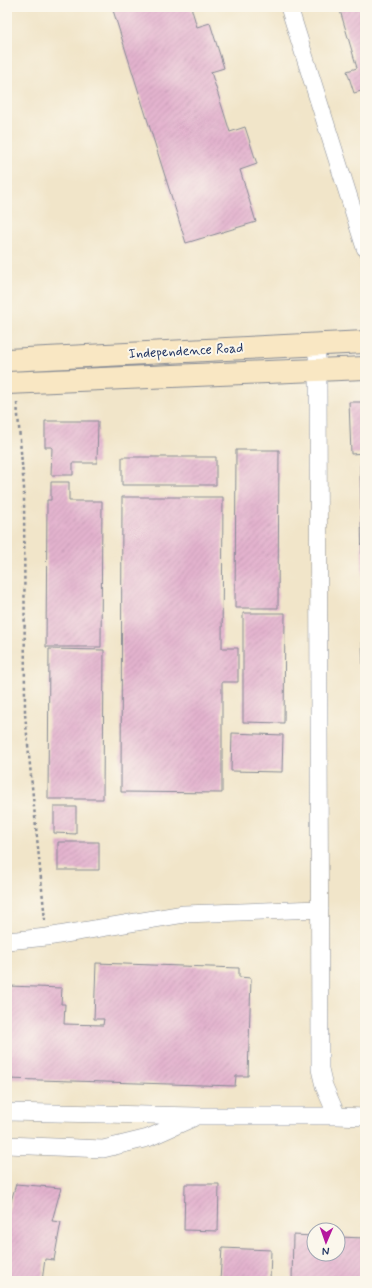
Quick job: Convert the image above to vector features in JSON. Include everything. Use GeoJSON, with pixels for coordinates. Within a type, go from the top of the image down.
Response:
{"type":"FeatureCollection","features":[{"type":"Feature","properties":{"kind":"main road","name":"Independence Road"},"geometry":{"type":"LineString","coordinates":[[7,360],[365,342]]}},
{"type":"Feature","properties":{"kind":"main road","name":"Independence Road"},"geometry":{"type":"LineString","coordinates":[[11,383],[365,368]]}},
{"type":"Feature","properties":{"kind":"street"},"geometry":{"type":"LineString","coordinates":[[289,7],[365,248]]}},
{"type":"Feature","properties":{"kind":"street"},"geometry":{"type":"LineString","coordinates":[[316,344],[318,369],[320,1069],[324,1086],[337,1116]]}},
{"type":"Feature","properties":{"kind":"street"},"geometry":{"type":"LineString","coordinates":[[7,941],[47,937],[184,914],[320,909]]}},
{"type":"Feature","properties":{"kind":"street"},"geometry":{"type":"LineString","coordinates":[[7,1112],[197,1116],[365,1117]]}},
{"type":"Feature","properties":{"kind":"street"},"geometry":{"type":"LineString","coordinates":[[7,1145],[103,1149],[148,1138],[197,1116]]}},
{"type":"Feature","properties":{"kind":"path"},"geometry":{"type":"LineString","coordinates":[[11,383],[24,488],[25,714],[47,937]]}},
{"type":"Feature","properties":{"kind":"building"},"geometry":{"type":"Polygon","coordinates":[[[112,7],[191,7],[197,27],[210,23],[224,68],[211,72],[230,132],[245,127],[257,164],[240,170],[256,222],[186,243],[112,7]]]}},
{"type":"Feature","properties":{"kind":"building"},"geometry":{"type":"Polygon","coordinates":[[[339,7],[365,7],[365,90],[354,93],[347,71],[357,68],[339,7]]]}},
{"type":"Feature","properties":{"kind":"building"},"geometry":{"type":"Polygon","coordinates":[[[349,402],[365,402],[365,453],[351,454],[349,402]]]}},
{"type":"Feature","properties":{"kind":"building"},"geometry":{"type":"Polygon","coordinates":[[[45,421],[98,421],[97,463],[73,463],[73,475],[51,475],[52,447],[45,447],[45,421]]]}},
{"type":"Feature","properties":{"kind":"building"},"geometry":{"type":"Polygon","coordinates":[[[236,450],[279,450],[278,608],[235,608],[236,450]]]}},
{"type":"Feature","properties":{"kind":"building"},"geometry":{"type":"Polygon","coordinates":[[[122,457],[216,457],[216,485],[122,485],[122,457]]]}},
{"type":"Feature","properties":{"kind":"building"},"geometry":{"type":"Polygon","coordinates":[[[360,465],[365,465],[365,614],[363,614],[360,465]]]}},
{"type":"Feature","properties":{"kind":"building"},"geometry":{"type":"Polygon","coordinates":[[[51,482],[69,482],[69,501],[102,501],[101,647],[46,647],[47,500],[51,500],[51,482]]]}},
{"type":"Feature","properties":{"kind":"building"},"geometry":{"type":"Polygon","coordinates":[[[122,497],[223,497],[222,648],[238,648],[238,682],[222,682],[222,793],[121,792],[122,497]]]}},
{"type":"Feature","properties":{"kind":"building"},"geometry":{"type":"Polygon","coordinates":[[[243,613],[285,613],[284,723],[243,722],[243,613]]]}},
{"type":"Feature","properties":{"kind":"building"},"geometry":{"type":"Polygon","coordinates":[[[362,638],[365,638],[365,711],[364,711],[362,638]]]}},
{"type":"Feature","properties":{"kind":"building"},"geometry":{"type":"Polygon","coordinates":[[[49,649],[104,650],[103,799],[48,799],[49,649]]]}},
{"type":"Feature","properties":{"kind":"building"},"geometry":{"type":"Polygon","coordinates":[[[232,733],[283,735],[282,772],[231,771],[232,733]]]}},
{"type":"Feature","properties":{"kind":"building"},"geometry":{"type":"Polygon","coordinates":[[[54,807],[76,807],[76,834],[54,833],[54,807]]]}},
{"type":"Feature","properties":{"kind":"building"},"geometry":{"type":"Polygon","coordinates":[[[58,842],[99,842],[99,870],[58,870],[58,842]]]}},
{"type":"Feature","properties":{"kind":"building"},"geometry":{"type":"Polygon","coordinates":[[[96,963],[239,968],[239,977],[251,978],[248,1076],[236,1076],[235,1086],[7,1079],[7,1004],[9,986],[62,988],[61,1004],[65,1004],[64,1024],[103,1025],[104,1019],[94,1019],[96,963]]]}},
{"type":"Feature","properties":{"kind":"building"},"geometry":{"type":"Polygon","coordinates":[[[16,1184],[61,1188],[52,1221],[61,1222],[54,1260],[45,1259],[42,1281],[7,1281],[7,1215],[16,1184]]]}},
{"type":"Feature","properties":{"kind":"building"},"geometry":{"type":"Polygon","coordinates":[[[185,1184],[219,1184],[218,1231],[184,1230],[185,1184]]]}},
{"type":"Feature","properties":{"kind":"building"},"geometry":{"type":"Polygon","coordinates":[[[293,1235],[306,1236],[306,1262],[346,1262],[346,1237],[365,1238],[365,1281],[292,1281],[293,1235]]]}},
{"type":"Feature","properties":{"kind":"building"},"geometry":{"type":"Polygon","coordinates":[[[222,1248],[271,1250],[270,1281],[220,1281],[222,1248]]]}}]}
